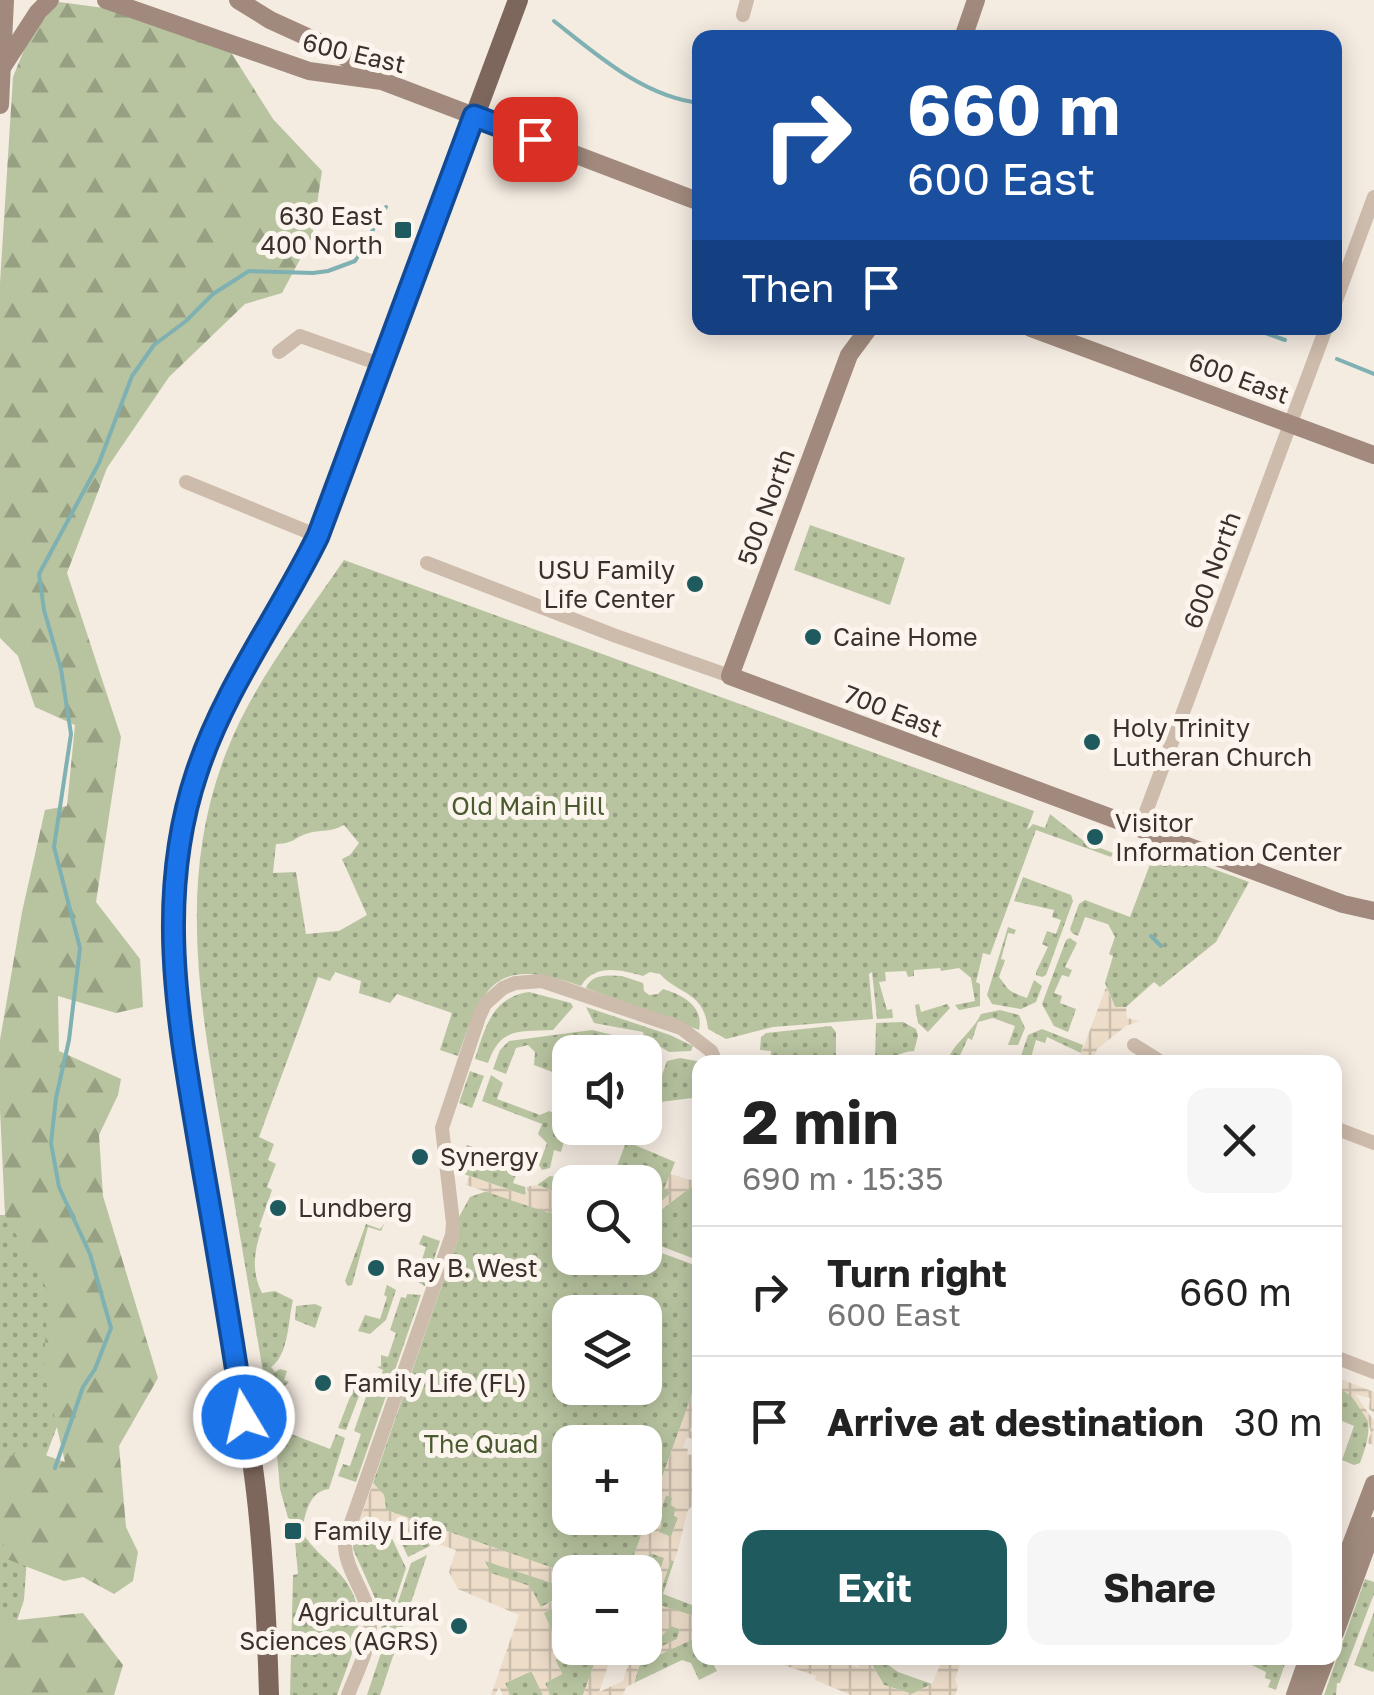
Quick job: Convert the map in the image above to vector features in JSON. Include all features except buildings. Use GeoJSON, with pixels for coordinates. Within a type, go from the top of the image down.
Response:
{"type":"FeatureCollection","features":[{"type":"Feature","properties":{"kind":"main road"},"geometry":{"type":"LineString","coordinates":[[0,105],[5,0]]}},
{"type":"Feature","properties":{"kind":"main road"},"geometry":{"type":"LineString","coordinates":[[3,66],[50,0]]}},
{"type":"Feature","properties":{"kind":"main road","name":"600 East"},"geometry":{"type":"LineString","coordinates":[[106,0],[309,71],[382,80],[692,199]]}},
{"type":"Feature","properties":{"kind":"main road"},"geometry":{"type":"LineString","coordinates":[[238,0],[382,80]]}},
{"type":"Feature","properties":{"kind":"main road"},"geometry":{"type":"LineString","coordinates":[[268,1695],[256,1492],[180,1027],[171,931],[182,823],[208,740],[231,690],[318,536],[518,0]]}},
{"type":"Feature","properties":{"kind":"main road"},"geometry":{"type":"LineString","coordinates":[[965,30],[973,1]]}},
{"type":"Feature","properties":{"kind":"main road","name":"500 North"},"geometry":{"type":"LineString","coordinates":[[849,355],[850,335]]}},
{"type":"Feature","properties":{"kind":"main road","name":"500 North"},"geometry":{"type":"LineString","coordinates":[[730,676],[849,355],[864,335]]}},
{"type":"Feature","properties":{"kind":"main road","name":"600 East"},"geometry":{"type":"LineString","coordinates":[[1050,335],[1374,455]]}},
{"type":"Feature","properties":{"kind":"main road","name":"700 East"},"geometry":{"type":"LineString","coordinates":[[730,676],[1343,904],[1374,912]]}},
{"type":"Feature","properties":{"kind":"main road","name":"700 East"},"geometry":{"type":"LineString","coordinates":[[1343,904],[1374,923]]}},
{"type":"Feature","properties":{"kind":"main road"},"geometry":{"type":"LineString","coordinates":[[1342,1568],[1374,1484]]}},
{"type":"Feature","properties":{"kind":"main road"},"geometry":{"type":"LineString","coordinates":[[1342,1614],[1374,1526]]}},
{"type":"Feature","properties":{"kind":"main road"},"geometry":{"type":"LineString","coordinates":[[1295,1695],[1306,1665]]}},
{"type":"Feature","properties":{"kind":"main road"},"geometry":{"type":"LineString","coordinates":[[1312,1695],[1323,1665]]}},
{"type":"Feature","properties":{"kind":"street"},"geometry":{"type":"LineString","coordinates":[[1342,284],[1374,198]]}},
{"type":"Feature","properties":{"kind":"street","name":"600 North"},"geometry":{"type":"LineString","coordinates":[[1140,828],[1323,335]]}},
{"type":"Feature","properties":{"kind":"street"},"geometry":{"type":"LineString","coordinates":[[279,352],[300,336],[382,365]]}},
{"type":"Feature","properties":{"kind":"street"},"geometry":{"type":"LineString","coordinates":[[186,482],[318,536]]}},
{"type":"Feature","properties":{"kind":"street","name":"700 East"},"geometry":{"type":"LineString","coordinates":[[427,563],[730,676]]}},
{"type":"Feature","properties":{"kind":"street"},"geometry":{"type":"LineString","coordinates":[[348,1695],[370,1622],[364,1598],[346,1560],[346,1540],[452,1235],[454,1222],[442,1128],[484,1004],[515,982],[542,981],[681,1028],[713,1055]]}},
{"type":"Feature","properties":{"kind":"street"},"geometry":{"type":"LineString","coordinates":[[1134,1045],[1150,1055]]}},
{"type":"Feature","properties":{"kind":"street"},"geometry":{"type":"LineString","coordinates":[[1342,1131],[1374,1143]]}},
{"type":"Feature","properties":{"kind":"street"},"geometry":{"type":"LineString","coordinates":[[1342,1361],[1374,1372]]}},
{"type":"Feature","properties":{"kind":"green space"},"geometry":{"type":"Polygon","coordinates":[[[59,2],[112,9],[230,51],[273,119],[322,171],[312,237],[282,293],[245,304],[169,377],[107,468],[67,573],[121,737],[96,902],[140,959],[143,1007],[116,1013],[58,996],[59,1051],[121,1079],[118,1095],[99,1135],[103,1196],[158,1378],[119,1446],[126,1527],[138,1552],[133,1581],[114,1594],[83,1577],[64,1581],[4,1558],[0,1462],[25,1448],[65,1462],[43,1368],[49,1293],[5,1215],[0,1110],[0,1040],[22,912],[45,810],[67,806],[75,725],[35,707],[18,656],[0,638],[0,283],[13,77],[30,35],[59,2]]]}},
{"type":"Feature","properties":{"kind":"green space"},"geometry":{"type":"Polygon","coordinates":[[[810,525],[905,558],[890,605],[794,570],[810,525]]]}},
{"type":"Feature","properties":{"kind":"green space","name":"Old Main Hill"},"geometry":{"type":"Polygon","coordinates":[[[344,560],[1034,811],[1027,830],[1033,824],[1045,828],[1050,814],[1085,842],[1113,853],[1111,857],[1036,830],[990,955],[983,953],[976,982],[980,984],[980,1006],[959,1010],[955,1005],[975,1001],[971,978],[959,968],[914,970],[914,976],[908,977],[906,971],[885,972],[886,981],[879,982],[893,1018],[877,1019],[872,972],[869,974],[873,1019],[773,1027],[726,1039],[708,1029],[696,1000],[660,974],[601,971],[581,986],[530,974],[498,982],[486,993],[458,1056],[440,1050],[452,1013],[397,994],[390,1003],[359,993],[361,981],[335,972],[330,981],[318,977],[259,1137],[274,1144],[268,1160],[276,1164],[259,1227],[262,1228],[255,1269],[262,1293],[275,1291],[293,1300],[285,1346],[271,1367],[275,1372],[287,1371],[284,1380],[289,1382],[282,1389],[285,1397],[280,1412],[291,1417],[286,1432],[330,1449],[336,1434],[345,1438],[329,1489],[312,1499],[302,1532],[351,1589],[358,1618],[354,1648],[337,1695],[290,1695],[293,1575],[298,1574],[293,1520],[288,1518],[280,1489],[211,1066],[198,961],[197,909],[200,857],[226,753],[264,678],[344,560]],[[344,825],[276,844],[273,873],[296,872],[306,934],[339,931],[367,915],[342,859],[359,843],[344,825]]]}},
{"type":"Feature","properties":{"kind":"green space"},"geometry":{"type":"Polygon","coordinates":[[[1175,855],[1249,882],[1216,942],[1160,987],[1154,982],[1126,1007],[1115,1007],[1105,983],[1115,937],[1108,924],[1085,917],[1078,936],[1072,933],[1079,904],[1085,900],[1130,917],[1152,859],[1175,855]]]}},
{"type":"Feature","properties":{"kind":"green space"},"geometry":{"type":"Polygon","coordinates":[[[1023,877],[1071,895],[1073,901],[1042,977],[1036,972],[1048,947],[1042,944],[1047,931],[1056,934],[1061,920],[1052,917],[1054,910],[1014,901],[1023,877]]]}},
{"type":"Feature","properties":{"kind":"green space"},"geometry":{"type":"Polygon","coordinates":[[[1008,927],[1016,930],[1014,934],[1008,933],[999,977],[1009,990],[1027,998],[1034,980],[1042,986],[1036,1002],[1021,1009],[992,1004],[987,995],[1008,927]]]}},
{"type":"Feature","properties":{"kind":"green space"},"geometry":{"type":"Polygon","coordinates":[[[1070,938],[1077,943],[1065,967],[1072,970],[1069,977],[1062,975],[1054,993],[1062,996],[1060,1003],[1076,1009],[1068,1032],[1054,1026],[1042,1004],[1070,938]]]}},
{"type":"Feature","properties":{"kind":"green space"},"geometry":{"type":"Polygon","coordinates":[[[622,976],[643,983],[649,995],[663,989],[684,998],[698,1014],[699,1030],[586,988],[596,978],[622,976]]]}},
{"type":"Feature","properties":{"kind":"green space"},"geometry":{"type":"Polygon","coordinates":[[[529,992],[571,1003],[573,1007],[553,1030],[513,1033],[499,1043],[488,1063],[475,1059],[498,1007],[529,992]]]}},
{"type":"Feature","properties":{"kind":"green space"},"geometry":{"type":"Polygon","coordinates":[[[919,1004],[921,1012],[947,1004],[950,1008],[928,1032],[918,1023],[915,1005],[919,1004]]]}},
{"type":"Feature","properties":{"kind":"green space"},"geometry":{"type":"Polygon","coordinates":[[[586,1007],[693,1046],[691,1051],[669,1052],[662,1048],[662,1035],[644,1035],[594,1023],[586,1007]]]}},
{"type":"Feature","properties":{"kind":"green space"},"geometry":{"type":"Polygon","coordinates":[[[1000,1010],[1019,1015],[1025,1028],[1018,1045],[1008,1045],[1015,1026],[993,1018],[978,1022],[972,1040],[968,1038],[960,1055],[951,1055],[973,1027],[981,1014],[1000,1010]]]}},
{"type":"Feature","properties":{"kind":"green space"},"geometry":{"type":"Polygon","coordinates":[[[903,1022],[916,1029],[914,1051],[875,1055],[876,1023],[903,1022]]]}},
{"type":"Feature","properties":{"kind":"green space"},"geometry":{"type":"Polygon","coordinates":[[[831,1026],[836,1032],[836,1055],[771,1055],[771,1051],[760,1050],[761,1037],[766,1033],[831,1026]]]}},
{"type":"Feature","properties":{"kind":"green space"},"geometry":{"type":"Polygon","coordinates":[[[1042,1029],[1083,1045],[1081,1053],[1047,1037],[1045,1043],[1036,1040],[1032,1055],[1021,1055],[1028,1035],[1042,1029]]]}},
{"type":"Feature","properties":{"kind":"green space"},"geometry":{"type":"Polygon","coordinates":[[[592,1030],[613,1035],[554,1035],[592,1030]]]}},
{"type":"Feature","properties":{"kind":"green space"},"geometry":{"type":"Polygon","coordinates":[[[552,1035],[552,1072],[534,1065],[535,1052],[528,1045],[516,1048],[506,1074],[493,1069],[500,1050],[509,1041],[552,1035]]]}},
{"type":"Feature","properties":{"kind":"green space"},"geometry":{"type":"Polygon","coordinates":[[[692,1060],[692,1098],[662,1102],[662,1075],[667,1061],[692,1060]]]}},
{"type":"Feature","properties":{"kind":"green space"},"geometry":{"type":"Polygon","coordinates":[[[470,1071],[484,1076],[472,1108],[459,1103],[470,1071]]]}},
{"type":"Feature","properties":{"kind":"green space"},"geometry":{"type":"Polygon","coordinates":[[[491,1075],[503,1083],[497,1099],[540,1115],[552,1112],[552,1145],[563,1145],[561,1152],[554,1150],[550,1168],[542,1170],[539,1165],[547,1143],[538,1134],[542,1124],[482,1101],[491,1075]]]}},
{"type":"Feature","properties":{"kind":"green space"},"geometry":{"type":"Polygon","coordinates":[[[467,1145],[473,1147],[470,1156],[483,1160],[486,1153],[534,1171],[529,1176],[517,1172],[513,1183],[525,1187],[526,1194],[458,1172],[467,1145]]]}},
{"type":"Feature","properties":{"kind":"green space"},"geometry":{"type":"Polygon","coordinates":[[[625,1145],[635,1145],[675,1162],[665,1188],[672,1192],[662,1201],[662,1165],[617,1165],[625,1145]]]}},
{"type":"Feature","properties":{"kind":"green space"},"geometry":{"type":"Polygon","coordinates":[[[550,1176],[552,1176],[552,1191],[537,1185],[550,1176]]]}},
{"type":"Feature","properties":{"kind":"green space"},"geometry":{"type":"Polygon","coordinates":[[[692,1186],[692,1258],[662,1246],[662,1209],[692,1186]]]}},
{"type":"Feature","properties":{"kind":"green space","name":"The Quad"},"geometry":{"type":"Polygon","coordinates":[[[490,1190],[552,1213],[552,1275],[662,1275],[662,1253],[692,1264],[692,1394],[662,1478],[662,1425],[552,1425],[552,1535],[641,1535],[634,1555],[552,1555],[552,1568],[386,1510],[384,1495],[373,1483],[459,1236],[459,1217],[470,1197],[490,1190]]]}},
{"type":"Feature","properties":{"kind":"green space"},"geometry":{"type":"Polygon","coordinates":[[[0,1215],[5,1215],[56,1293],[61,1416],[41,1469],[30,1515],[24,1600],[0,1672],[0,1215]]]}},
{"type":"Feature","properties":{"kind":"green space"},"geometry":{"type":"Polygon","coordinates":[[[366,1224],[380,1229],[384,1224],[381,1231],[368,1227],[352,1285],[348,1286],[345,1281],[366,1224]]]}},
{"type":"Feature","properties":{"kind":"green space"},"geometry":{"type":"Polygon","coordinates":[[[423,1235],[440,1241],[425,1286],[409,1273],[411,1267],[419,1269],[426,1247],[419,1244],[423,1235]]]}},
{"type":"Feature","properties":{"kind":"green space"},"geometry":{"type":"Polygon","coordinates":[[[387,1285],[396,1290],[386,1320],[370,1334],[358,1331],[365,1315],[380,1319],[387,1285]]]}},
{"type":"Feature","properties":{"kind":"green space"},"geometry":{"type":"Polygon","coordinates":[[[407,1294],[421,1295],[356,1482],[338,1476],[343,1464],[350,1466],[361,1434],[354,1431],[368,1391],[376,1392],[383,1370],[377,1367],[381,1366],[381,1355],[388,1357],[396,1333],[390,1330],[401,1297],[406,1298],[407,1294]]]}},
{"type":"Feature","properties":{"kind":"green space"},"geometry":{"type":"Polygon","coordinates":[[[296,1306],[322,1307],[315,1328],[295,1320],[296,1306]]]}},
{"type":"Feature","properties":{"kind":"green space"},"geometry":{"type":"Polygon","coordinates":[[[358,1377],[365,1380],[346,1430],[338,1428],[358,1377]]]}},
{"type":"Feature","properties":{"kind":"green space"},"geometry":{"type":"Polygon","coordinates":[[[1342,1389],[1364,1410],[1369,1428],[1360,1463],[1354,1465],[1342,1460],[1354,1426],[1342,1421],[1342,1389]]]}},
{"type":"Feature","properties":{"kind":"green space"},"geometry":{"type":"Polygon","coordinates":[[[666,1495],[673,1498],[678,1518],[671,1537],[662,1534],[666,1495]]]}},
{"type":"Feature","properties":{"kind":"green space"},"geometry":{"type":"Polygon","coordinates":[[[376,1523],[386,1526],[406,1568],[385,1631],[381,1630],[383,1616],[353,1549],[354,1537],[368,1532],[376,1523]]]}},
{"type":"Feature","properties":{"kind":"green space"},"geometry":{"type":"Polygon","coordinates":[[[395,1529],[427,1540],[430,1546],[408,1557],[395,1529]]]}},
{"type":"Feature","properties":{"kind":"green space"},"geometry":{"type":"Polygon","coordinates":[[[427,1555],[380,1695],[367,1695],[411,1563],[427,1555]]]}},
{"type":"Feature","properties":{"kind":"green space"},"geometry":{"type":"Polygon","coordinates":[[[484,1560],[552,1583],[552,1601],[541,1607],[498,1577],[504,1590],[497,1588],[484,1560]]]}},
{"type":"Feature","properties":{"kind":"green space"},"geometry":{"type":"Polygon","coordinates":[[[671,1560],[674,1561],[663,1594],[692,1605],[692,1615],[662,1606],[662,1586],[671,1560]]]}},
{"type":"Feature","properties":{"kind":"green space"},"geometry":{"type":"Polygon","coordinates":[[[1365,1579],[1374,1582],[1374,1594],[1337,1683],[1336,1695],[1324,1695],[1335,1665],[1342,1665],[1342,1644],[1365,1579]]]}},
{"type":"Feature","properties":{"kind":"green space"},"geometry":{"type":"Polygon","coordinates":[[[552,1609],[552,1631],[543,1613],[552,1609]]]}},
{"type":"Feature","properties":{"kind":"green space"},"geometry":{"type":"Polygon","coordinates":[[[1374,1612],[1374,1670],[1373,1672],[1354,1665],[1374,1612]]]}},
{"type":"Feature","properties":{"kind":"green space"},"geometry":{"type":"Polygon","coordinates":[[[83,1613],[123,1665],[114,1695],[0,1695],[0,1622],[83,1613]]]}},
{"type":"Feature","properties":{"kind":"green space"},"geometry":{"type":"Polygon","coordinates":[[[671,1626],[680,1629],[677,1639],[662,1646],[662,1634],[671,1626]]]}},
{"type":"Feature","properties":{"kind":"green space"},"geometry":{"type":"Polygon","coordinates":[[[692,1638],[692,1665],[714,1665],[717,1671],[699,1680],[691,1663],[682,1660],[634,1683],[640,1665],[662,1665],[662,1653],[692,1638]]]}},
{"type":"Feature","properties":{"kind":"green space"},"geometry":{"type":"Polygon","coordinates":[[[558,1665],[594,1665],[583,1695],[550,1695],[545,1683],[562,1674],[558,1665]]]}},
{"type":"Feature","properties":{"kind":"green space"},"geometry":{"type":"Polygon","coordinates":[[[872,1665],[888,1665],[932,1684],[912,1694],[884,1685],[872,1665]]]}},
{"type":"Feature","properties":{"kind":"green space"},"geometry":{"type":"Polygon","coordinates":[[[1252,1665],[1285,1665],[1276,1690],[1268,1687],[1271,1680],[1265,1678],[1266,1672],[1252,1665]]]}},
{"type":"Feature","properties":{"kind":"green space"},"geometry":{"type":"Polygon","coordinates":[[[532,1671],[543,1695],[510,1695],[505,1683],[532,1671]]]}},
{"type":"Feature","properties":{"kind":"shaded area"},"geometry":{"type":"Polygon","coordinates":[[[1106,987],[1115,1007],[1126,1007],[1127,1018],[1139,1021],[1126,1026],[1095,1055],[1081,1055],[1106,987]]]}},
{"type":"Feature","properties":{"kind":"shaded area"},"geometry":{"type":"Polygon","coordinates":[[[670,1174],[692,1179],[692,1186],[662,1209],[662,1201],[671,1193],[664,1189],[670,1174]]]}},
{"type":"Feature","properties":{"kind":"shaded area"},"geometry":{"type":"Polygon","coordinates":[[[469,1176],[524,1195],[528,1191],[525,1187],[537,1185],[552,1191],[552,1214],[466,1185],[469,1176]]]}},
{"type":"Feature","properties":{"kind":"shaded area"},"geometry":{"type":"Polygon","coordinates":[[[1342,1380],[1374,1392],[1374,1413],[1369,1409],[1370,1398],[1355,1394],[1374,1421],[1373,1445],[1367,1443],[1371,1433],[1368,1421],[1352,1397],[1342,1390],[1342,1380]]]}},
{"type":"Feature","properties":{"kind":"shaded area"},"geometry":{"type":"Polygon","coordinates":[[[692,1394],[692,1439],[687,1437],[683,1447],[692,1455],[692,1506],[662,1586],[664,1558],[650,1553],[634,1555],[641,1535],[662,1533],[671,1537],[678,1518],[673,1516],[676,1508],[670,1505],[672,1498],[666,1495],[662,1507],[662,1478],[692,1394]]]}},
{"type":"Feature","properties":{"kind":"shaded area"},"geometry":{"type":"Polygon","coordinates":[[[373,1483],[384,1495],[386,1510],[552,1568],[552,1583],[485,1561],[491,1573],[530,1586],[541,1607],[552,1602],[552,1609],[544,1613],[552,1630],[552,1665],[558,1665],[562,1674],[545,1683],[550,1695],[543,1695],[531,1671],[505,1683],[510,1695],[503,1695],[499,1687],[491,1695],[519,1615],[458,1589],[449,1572],[456,1550],[377,1524],[354,1537],[373,1483]]]}},
{"type":"Feature","properties":{"kind":"shaded area"},"geometry":{"type":"Polygon","coordinates":[[[662,1606],[692,1615],[692,1640],[662,1654],[662,1646],[677,1639],[680,1629],[671,1626],[662,1636],[662,1606]]]}},
{"type":"Feature","properties":{"kind":"shaded area"},"geometry":{"type":"Polygon","coordinates":[[[594,1665],[608,1665],[599,1692],[623,1681],[628,1665],[640,1665],[634,1683],[626,1687],[623,1695],[583,1695],[594,1665]]]}},
{"type":"Feature","properties":{"kind":"shaded area"},"geometry":{"type":"Polygon","coordinates":[[[784,1665],[872,1665],[884,1685],[912,1694],[932,1684],[940,1665],[960,1665],[955,1695],[851,1695],[815,1680],[816,1676],[784,1665]]]}},
{"type":"Feature","properties":{"kind":"waterway"},"geometry":{"type":"LineString","coordinates":[[554,21],[641,83],[692,101]]}},
{"type":"Feature","properties":{"kind":"waterway"},"geometry":{"type":"LineString","coordinates":[[55,1468],[83,1387],[95,1369],[111,1328],[90,1254],[59,1187],[51,1143],[80,948],[54,847],[71,734],[39,574],[99,463],[132,376],[154,345],[213,294],[249,271],[313,273],[355,261],[386,207]]}},
{"type":"Feature","properties":{"kind":"waterway"},"geometry":{"type":"LineString","coordinates":[[1271,335],[1285,340]]}},
{"type":"Feature","properties":{"kind":"waterway"},"geometry":{"type":"LineString","coordinates":[[1337,359],[1374,374]]}},
{"type":"Feature","properties":{"kind":"waterway"},"geometry":{"type":"LineString","coordinates":[[1151,936],[1161,946]]}},
{"type":"Feature","properties":{"kind":"place","name":"630 East 400 North"},"geometry":{"type":"Point","coordinates":[403,230]}},
{"type":"Feature","properties":{"kind":"place","name":"USU Family Life Center"},"geometry":{"type":"Point","coordinates":[695,584]}},
{"type":"Feature","properties":{"kind":"place","name":"Caine Home"},"geometry":{"type":"Point","coordinates":[813,637]}},
{"type":"Feature","properties":{"kind":"place","name":"Holy Trinity Lutheran Church"},"geometry":{"type":"Point","coordinates":[1092,742]}},
{"type":"Feature","properties":{"kind":"place","name":"Visitor Information Center"},"geometry":{"type":"Point","coordinates":[1095,837]}},
{"type":"Feature","properties":{"kind":"place","name":"Synergy"},"geometry":{"type":"Point","coordinates":[420,1157]}},
{"type":"Feature","properties":{"kind":"place","name":"Lundberg"},"geometry":{"type":"Point","coordinates":[278,1208]}},
{"type":"Feature","properties":{"kind":"place","name":"Ray B. West"},"geometry":{"type":"Point","coordinates":[376,1268]}},
{"type":"Feature","properties":{"kind":"place","name":"Family Life (FL)"},"geometry":{"type":"Point","coordinates":[323,1383]}},
{"type":"Feature","properties":{"kind":"place","name":"Family Life"},"geometry":{"type":"Point","coordinates":[293,1531]}},
{"type":"Feature","properties":{"kind":"place","name":"Agricultural Sciences (AGRS)"},"geometry":{"type":"Point","coordinates":[459,1626]}},
{"type":"Feature","properties":{"kind":"route"},"geometry":{"type":"LineString","coordinates":[[244,1417],[180,1027],[171,931],[182,823],[208,740],[231,690],[265,636],[318,536],[474,116],[535,139]]}}]}
